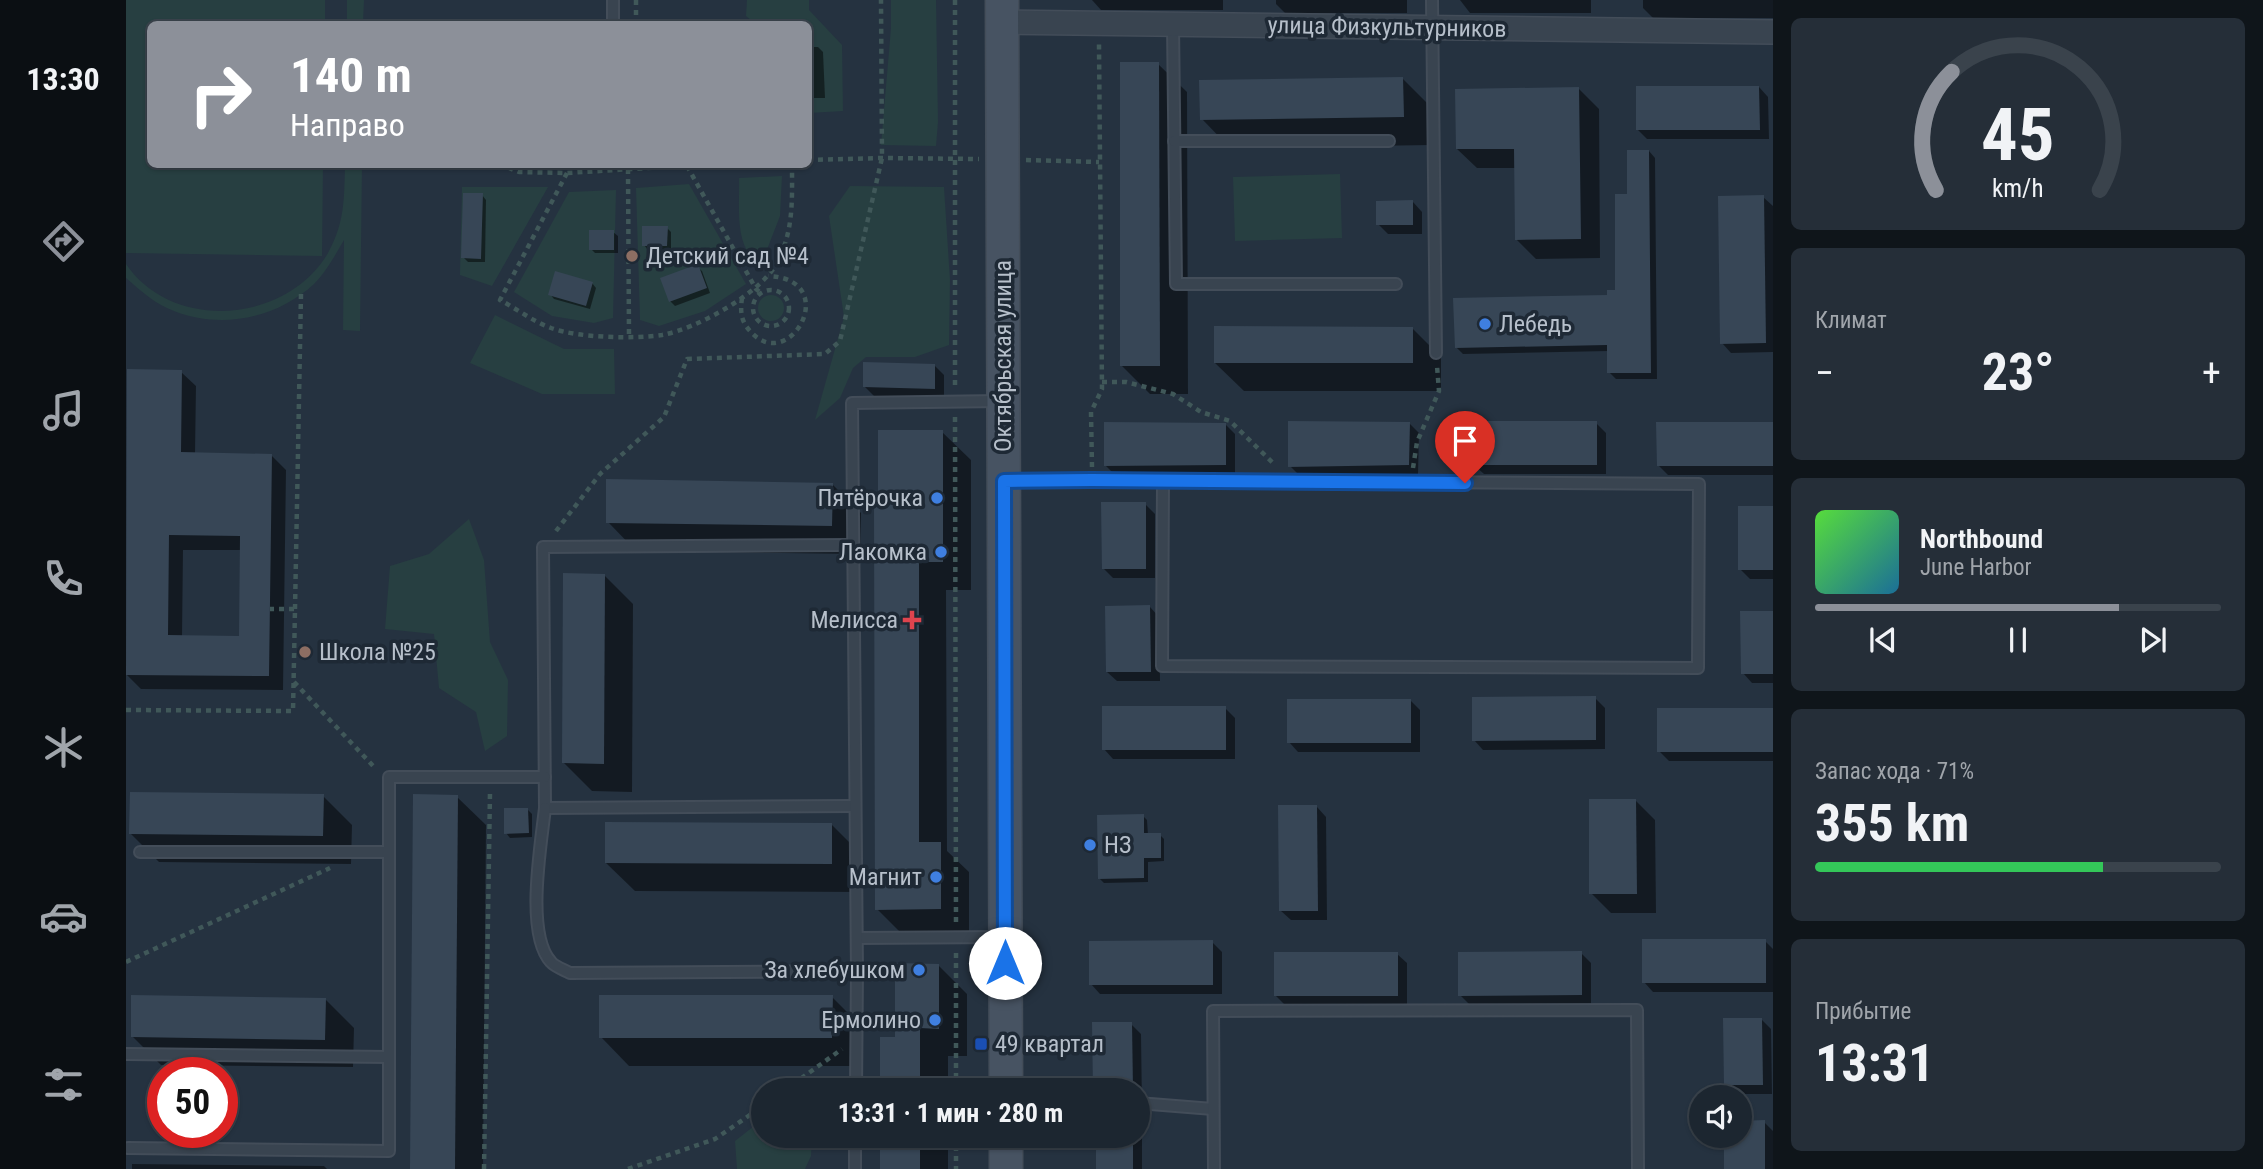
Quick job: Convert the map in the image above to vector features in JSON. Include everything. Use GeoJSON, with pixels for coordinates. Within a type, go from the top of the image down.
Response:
{"type":"FeatureCollection","features":[{"type":"Feature","properties":{"kind":"main road","name":"Октябрьская улица"},"geometry":{"type":"LineString","coordinates":[[1002,11],[1006,1078]]}},
{"type":"Feature","properties":{"kind":"main road"},"geometry":{"type":"LineString","coordinates":[[1006,1148],[1006,1169]]}},
{"type":"Feature","properties":{"kind":"street","name":"улица Физкультурников"},"geometry":{"type":"LineString","coordinates":[[1002,11],[1099,22],[1773,32]]}},
{"type":"Feature","properties":{"kind":"lane"},"geometry":{"type":"LineString","coordinates":[[613,0],[613,21]]}},
{"type":"Feature","properties":{"kind":"lane"},"geometry":{"type":"LineString","coordinates":[[1432,0],[1436,353]]}},
{"type":"Feature","properties":{"kind":"lane"},"geometry":{"type":"LineString","coordinates":[[1173,24],[1176,284],[1396,284]]}},
{"type":"Feature","properties":{"kind":"lane"},"geometry":{"type":"LineString","coordinates":[[1174,141],[1389,141]]}},
{"type":"Feature","properties":{"kind":"lane"},"geometry":{"type":"LineString","coordinates":[[856,1078],[852,402],[1003,401]]}},
{"type":"Feature","properties":{"kind":"lane"},"geometry":{"type":"LineString","coordinates":[[1004,481],[1699,484],[1698,668],[1162,666],[1163,482]]}},
{"type":"Feature","properties":{"kind":"lane"},"geometry":{"type":"LineString","coordinates":[[853,545],[543,547],[545,808],[537,907],[539,937],[551,963],[570,973],[857,971]]}},
{"type":"Feature","properties":{"kind":"lane"},"geometry":{"type":"LineString","coordinates":[[128,1148],[389,1151],[389,777],[545,777]]}},
{"type":"Feature","properties":{"kind":"lane"},"geometry":{"type":"LineString","coordinates":[[545,808],[855,806]]}},
{"type":"Feature","properties":{"kind":"lane"},"geometry":{"type":"LineString","coordinates":[[140,852],[389,852]]}},
{"type":"Feature","properties":{"kind":"lane"},"geometry":{"type":"LineString","coordinates":[[857,938],[1005,937]]}},
{"type":"Feature","properties":{"kind":"lane"},"geometry":{"type":"LineString","coordinates":[[1214,1169],[1213,1012],[1637,1010],[1637,1169]]}},
{"type":"Feature","properties":{"kind":"lane"},"geometry":{"type":"LineString","coordinates":[[127,1054],[389,1057]]}},
{"type":"Feature","properties":{"kind":"lane"},"geometry":{"type":"LineString","coordinates":[[1150,1104],[1213,1109]]}},
{"type":"Feature","properties":{"kind":"lane"},"geometry":{"type":"LineString","coordinates":[[855,1148],[855,1169]]}},
{"type":"Feature","properties":{"kind":"path"},"geometry":{"type":"LineString","coordinates":[[636,0],[636,21]]}},
{"type":"Feature","properties":{"kind":"path"},"geometry":{"type":"LineString","coordinates":[[543,547],[600,474],[664,417],[687,359],[825,354],[840,341],[881,158],[881,0]]}},
{"type":"Feature","properties":{"kind":"path"},"geometry":{"type":"LineString","coordinates":[[955,0],[956,1078]]}},
{"type":"Feature","properties":{"kind":"path"},"geometry":{"type":"LineString","coordinates":[[1092,480],[1091,412],[1102,389],[1099,22]]}},
{"type":"Feature","properties":{"kind":"path"},"geometry":{"type":"LineString","coordinates":[[812,160],[881,158],[1099,162]]}},
{"type":"Feature","properties":{"kind":"path"},"geometry":{"type":"LineString","coordinates":[[509,168],[519,172],[567,173],[648,168]]}},
{"type":"Feature","properties":{"kind":"path"},"geometry":{"type":"LineString","coordinates":[[688,168],[758,291]]}},
{"type":"Feature","properties":{"kind":"path"},"geometry":{"type":"LineString","coordinates":[[567,173],[500,300],[552,328],[594,337],[663,334],[712,317],[742,297],[758,291],[773,289],[785,295],[790,306],[786,319],[776,326],[763,325],[754,316],[753,303],[758,291],[777,263],[793,219],[792,168]]}},
{"type":"Feature","properties":{"kind":"path"},"geometry":{"type":"LineString","coordinates":[[628,169],[629,336]]}},
{"type":"Feature","properties":{"kind":"path"},"geometry":{"type":"LineString","coordinates":[[742,297],[740,311],[744,325],[754,336],[767,342],[782,341],[795,335],[804,323],[807,309],[804,295],[795,283],[782,276],[768,276]]}},
{"type":"Feature","properties":{"kind":"path"},"geometry":{"type":"LineString","coordinates":[[126,710],[293,711],[301,294]]}},
{"type":"Feature","properties":{"kind":"path"},"geometry":{"type":"LineString","coordinates":[[1413,483],[1417,443],[1439,391],[1436,353]]}},
{"type":"Feature","properties":{"kind":"path"},"geometry":{"type":"LineString","coordinates":[[1102,382],[1126,382],[1172,394],[1201,412],[1230,421],[1294,483]]}},
{"type":"Feature","properties":{"kind":"path"},"geometry":{"type":"LineString","coordinates":[[270,609],[295,609]]}},
{"type":"Feature","properties":{"kind":"path"},"geometry":{"type":"LineString","coordinates":[[294,682],[366,761],[389,782]]}},
{"type":"Feature","properties":{"kind":"path"},"geometry":{"type":"LineString","coordinates":[[484,1169],[490,790],[502,790]]}},
{"type":"Feature","properties":{"kind":"path"},"geometry":{"type":"LineString","coordinates":[[126,962],[366,852]]}},
{"type":"Feature","properties":{"kind":"path"},"geometry":{"type":"LineString","coordinates":[[801,1078],[857,1037]]}},
{"type":"Feature","properties":{"kind":"path"},"geometry":{"type":"LineString","coordinates":[[628,1169],[715,1139],[751,1114]]}},
{"type":"Feature","properties":{"kind":"path"},"geometry":{"type":"LineString","coordinates":[[956,1148],[956,1169]]}},
{"type":"Feature","properties":{"kind":"green space"},"geometry":{"type":"Polygon","coordinates":[[[126,0],[325,0],[325,21],[147,21],[147,168],[323,168],[322,256],[126,253],[126,0]]]}},
{"type":"Feature","properties":{"kind":"green space"},"geometry":{"type":"Polygon","coordinates":[[[347,0],[364,0],[363,21],[347,21],[347,0]]]}},
{"type":"Feature","properties":{"kind":"green space"},"geometry":{"type":"Polygon","coordinates":[[[747,0],[809,0],[809,10],[842,45],[843,111],[812,113],[812,21],[752,21],[746,16],[747,0]]]}},
{"type":"Feature","properties":{"kind":"green space"},"geometry":{"type":"Polygon","coordinates":[[[891,0],[936,0],[936,146],[881,145],[891,0]]]}},
{"type":"Feature","properties":{"kind":"green space"},"geometry":{"type":"Polygon","coordinates":[[[345,168],[362,168],[360,331],[343,330],[344,240],[314,284],[283,305],[248,317],[211,320],[192,317],[154,301],[126,278],[126,264],[146,286],[172,301],[200,309],[229,311],[258,305],[286,294],[309,276],[328,253],[338,231],[345,168]]]}},
{"type":"Feature","properties":{"kind":"green space"},"geometry":{"type":"Polygon","coordinates":[[[1340,174],[1342,238],[1235,241],[1233,177],[1340,174]]]}},
{"type":"Feature","properties":{"kind":"green space"},"geometry":{"type":"Polygon","coordinates":[[[782,176],[780,216],[761,265],[752,258],[742,238],[739,178],[782,176]]]}},
{"type":"Feature","properties":{"kind":"green space"},"geometry":{"type":"Polygon","coordinates":[[[689,184],[746,284],[705,311],[659,326],[640,320],[636,188],[689,184]]]}},
{"type":"Feature","properties":{"kind":"green space"},"geometry":{"type":"Polygon","coordinates":[[[850,186],[944,187],[950,280],[949,345],[915,357],[866,357],[853,368],[840,398],[815,420],[844,317],[829,216],[850,186]]]}},
{"type":"Feature","properties":{"kind":"green space"},"geometry":{"type":"Polygon","coordinates":[[[462,187],[548,187],[492,286],[460,275],[462,187]]]}},
{"type":"Feature","properties":{"kind":"green space"},"geometry":{"type":"Polygon","coordinates":[[[616,190],[613,318],[594,323],[552,316],[514,292],[569,192],[616,190]]]}},
{"type":"Feature","properties":{"kind":"green space"},"geometry":{"type":"Polygon","coordinates":[[[771,295],[780,299],[784,308],[780,317],[771,321],[762,317],[758,308],[762,299],[771,295]]]}},
{"type":"Feature","properties":{"kind":"green space"},"geometry":{"type":"Polygon","coordinates":[[[495,315],[564,349],[614,349],[615,394],[542,394],[470,363],[495,315]]]}},
{"type":"Feature","properties":{"kind":"green space"},"geometry":{"type":"Polygon","coordinates":[[[469,519],[484,560],[490,642],[508,680],[507,736],[485,751],[476,712],[439,688],[434,634],[385,629],[390,566],[429,554],[469,519]]]}},
{"type":"Feature","properties":{"kind":"green space"},"geometry":{"type":"Polygon","coordinates":[[[751,1128],[751,1148],[811,1148],[811,1156],[805,1169],[737,1169],[735,1141],[751,1128]]]}},
{"type":"Feature","properties":{"kind":"building"},"geometry":{"type":"Polygon","coordinates":[[[1120,62],[1159,62],[1160,366],[1120,366],[1120,62]]]}},
{"type":"Feature","properties":{"kind":"building"},"geometry":{"type":"Polygon","coordinates":[[[1403,77],[1404,117],[1200,120],[1199,80],[1403,77]]]}},
{"type":"Feature","properties":{"kind":"building"},"geometry":{"type":"Polygon","coordinates":[[[1636,86],[1759,86],[1760,130],[1636,130],[1636,86]]]}},
{"type":"Feature","properties":{"kind":"building"},"geometry":{"type":"Polygon","coordinates":[[[1579,87],[1581,239],[1515,240],[1514,149],[1456,149],[1455,89],[1579,87]]]}},
{"type":"Feature","properties":{"kind":"building"},"geometry":{"type":"Polygon","coordinates":[[[1627,150],[1649,150],[1651,373],[1607,373],[1607,345],[1455,348],[1453,298],[1607,295],[1607,290],[1615,290],[1615,194],[1627,194],[1627,150]]]}},
{"type":"Feature","properties":{"kind":"building"},"geometry":{"type":"Polygon","coordinates":[[[463,193],[483,193],[481,259],[461,258],[463,193]]]}},
{"type":"Feature","properties":{"kind":"building"},"geometry":{"type":"Polygon","coordinates":[[[1764,195],[1766,343],[1720,344],[1718,196],[1764,195]]]}},
{"type":"Feature","properties":{"kind":"building"},"geometry":{"type":"Polygon","coordinates":[[[1413,200],[1413,225],[1376,225],[1376,201],[1413,200]]]}},
{"type":"Feature","properties":{"kind":"building"},"geometry":{"type":"Polygon","coordinates":[[[642,226],[668,226],[667,246],[642,246],[642,226]]]}},
{"type":"Feature","properties":{"kind":"building"},"geometry":{"type":"Polygon","coordinates":[[[589,230],[614,230],[614,250],[589,250],[589,230]]]}},
{"type":"Feature","properties":{"kind":"building"},"geometry":{"type":"Polygon","coordinates":[[[698,264],[707,288],[669,302],[660,278],[698,264]]]}},
{"type":"Feature","properties":{"kind":"building"},"geometry":{"type":"Polygon","coordinates":[[[555,271],[593,282],[586,306],[548,295],[555,271]]]}},
{"type":"Feature","properties":{"kind":"building"},"geometry":{"type":"Polygon","coordinates":[[[1214,326],[1413,327],[1413,363],[1214,363],[1214,326]]]}},
{"type":"Feature","properties":{"kind":"building"},"geometry":{"type":"Polygon","coordinates":[[[863,362],[935,364],[935,389],[863,387],[863,362]]]}},
{"type":"Feature","properties":{"kind":"building"},"geometry":{"type":"Polygon","coordinates":[[[127,369],[182,370],[181,452],[272,454],[269,676],[126,675],[127,369]],[[169,535],[168,635],[239,636],[240,536],[169,535]]]}},
{"type":"Feature","properties":{"kind":"building"},"geometry":{"type":"Polygon","coordinates":[[[1288,421],[1410,422],[1409,465],[1288,467],[1288,421]]]}},
{"type":"Feature","properties":{"kind":"building"},"geometry":{"type":"Polygon","coordinates":[[[1472,421],[1597,421],[1597,465],[1473,465],[1472,421]]]}},
{"type":"Feature","properties":{"kind":"building"},"geometry":{"type":"Polygon","coordinates":[[[1104,422],[1226,423],[1226,465],[1104,466],[1104,422]]]}},
{"type":"Feature","properties":{"kind":"building"},"geometry":{"type":"Polygon","coordinates":[[[1656,422],[1773,422],[1773,466],[1657,466],[1656,422]]]}},
{"type":"Feature","properties":{"kind":"building"},"geometry":{"type":"Polygon","coordinates":[[[878,430],[943,430],[943,562],[919,562],[919,842],[941,842],[941,909],[875,910],[874,505],[878,505],[878,430]]]}},
{"type":"Feature","properties":{"kind":"building"},"geometry":{"type":"Polygon","coordinates":[[[606,479],[833,483],[832,526],[606,523],[606,479]]]}},
{"type":"Feature","properties":{"kind":"building"},"geometry":{"type":"Polygon","coordinates":[[[1101,502],[1146,502],[1146,569],[1102,569],[1101,502]]]}},
{"type":"Feature","properties":{"kind":"building"},"geometry":{"type":"Polygon","coordinates":[[[1738,506],[1773,506],[1773,570],[1738,570],[1738,506]]]}},
{"type":"Feature","properties":{"kind":"building"},"geometry":{"type":"Polygon","coordinates":[[[563,573],[605,574],[604,764],[562,763],[563,573]]]}},
{"type":"Feature","properties":{"kind":"building"},"geometry":{"type":"Polygon","coordinates":[[[1150,605],[1151,672],[1106,672],[1105,606],[1150,605]]]}},
{"type":"Feature","properties":{"kind":"building"},"geometry":{"type":"Polygon","coordinates":[[[1740,611],[1773,611],[1773,674],[1741,674],[1740,611]]]}},
{"type":"Feature","properties":{"kind":"building"},"geometry":{"type":"Polygon","coordinates":[[[1596,696],[1596,740],[1472,741],[1472,697],[1596,696]]]}},
{"type":"Feature","properties":{"kind":"building"},"geometry":{"type":"Polygon","coordinates":[[[1287,699],[1411,699],[1411,743],[1287,743],[1287,699]]]}},
{"type":"Feature","properties":{"kind":"building"},"geometry":{"type":"Polygon","coordinates":[[[1102,706],[1226,706],[1226,750],[1102,750],[1102,706]]]}},
{"type":"Feature","properties":{"kind":"building"},"geometry":{"type":"Polygon","coordinates":[[[1657,708],[1773,708],[1773,752],[1657,752],[1657,708]]]}},
{"type":"Feature","properties":{"kind":"building"},"geometry":{"type":"Polygon","coordinates":[[[130,792],[324,794],[323,836],[129,834],[130,792]]]}},
{"type":"Feature","properties":{"kind":"building"},"geometry":{"type":"Polygon","coordinates":[[[413,794],[458,795],[455,1169],[410,1169],[413,794]]]}},
{"type":"Feature","properties":{"kind":"building"},"geometry":{"type":"Polygon","coordinates":[[[1589,799],[1636,799],[1637,894],[1589,894],[1589,799]]]}},
{"type":"Feature","properties":{"kind":"building"},"geometry":{"type":"Polygon","coordinates":[[[1278,805],[1317,805],[1318,911],[1279,911],[1278,805]]]}},
{"type":"Feature","properties":{"kind":"building"},"geometry":{"type":"Polygon","coordinates":[[[504,808],[528,808],[529,833],[504,834],[504,808]]]}},
{"type":"Feature","properties":{"kind":"building"},"geometry":{"type":"Polygon","coordinates":[[[1144,814],[1144,833],[1161,833],[1161,858],[1144,858],[1144,878],[1098,879],[1097,815],[1144,814]]]}},
{"type":"Feature","properties":{"kind":"building"},"geometry":{"type":"Polygon","coordinates":[[[605,822],[832,823],[832,864],[605,863],[605,822]]]}},
{"type":"Feature","properties":{"kind":"building"},"geometry":{"type":"Polygon","coordinates":[[[1642,939],[1766,939],[1766,983],[1642,983],[1642,939]]]}},
{"type":"Feature","properties":{"kind":"building"},"geometry":{"type":"Polygon","coordinates":[[[1213,940],[1213,985],[1089,985],[1089,941],[1213,940]]]}},
{"type":"Feature","properties":{"kind":"building"},"geometry":{"type":"Polygon","coordinates":[[[1582,951],[1582,995],[1458,996],[1458,952],[1582,951]]]}},
{"type":"Feature","properties":{"kind":"building"},"geometry":{"type":"Polygon","coordinates":[[[1274,952],[1398,952],[1398,996],[1274,996],[1274,952]]]}},
{"type":"Feature","properties":{"kind":"building"},"geometry":{"type":"Polygon","coordinates":[[[895,963],[939,964],[939,1029],[920,1028],[920,1078],[880,1078],[880,1037],[895,1037],[895,963]]]}},
{"type":"Feature","properties":{"kind":"building"},"geometry":{"type":"Polygon","coordinates":[[[131,995],[326,998],[325,1040],[131,1037],[131,995]]]}},
{"type":"Feature","properties":{"kind":"building"},"geometry":{"type":"Polygon","coordinates":[[[599,995],[833,995],[832,1038],[599,1038],[599,995]]]}},
{"type":"Feature","properties":{"kind":"building"},"geometry":{"type":"Polygon","coordinates":[[[1723,1018],[1762,1018],[1763,1085],[1724,1085],[1723,1018]]]}},
{"type":"Feature","properties":{"kind":"building"},"geometry":{"type":"Polygon","coordinates":[[[1092,1022],[1132,1022],[1133,1078],[1093,1078],[1092,1022]]]}},
{"type":"Feature","properties":{"kind":"building"},"geometry":{"type":"Polygon","coordinates":[[[1765,1120],[1765,1169],[1724,1169],[1724,1148],[1752,1148],[1752,1121],[1765,1120]]]}},
{"type":"Feature","properties":{"kind":"building"},"geometry":{"type":"Polygon","coordinates":[[[880,1148],[920,1148],[920,1169],[880,1169],[880,1148]]]}},
{"type":"Feature","properties":{"kind":"building"},"geometry":{"type":"Polygon","coordinates":[[[1096,1148],[1133,1148],[1133,1169],[1096,1169],[1096,1148]]]}},
{"type":"Feature","properties":{"kind":"place","name":"Детский сад №4"},"geometry":{"type":"Point","coordinates":[632,256]}},
{"type":"Feature","properties":{"kind":"place","name":"Лебедь"},"geometry":{"type":"Point","coordinates":[1485,324]}},
{"type":"Feature","properties":{"kind":"place","name":"Пятёрочка"},"geometry":{"type":"Point","coordinates":[937,498]}},
{"type":"Feature","properties":{"kind":"place","name":"Лакомка"},"geometry":{"type":"Point","coordinates":[941,552]}},
{"type":"Feature","properties":{"kind":"place","name":"Мелисса"},"geometry":{"type":"Point","coordinates":[912,620]}},
{"type":"Feature","properties":{"kind":"place","name":"Школа №25"},"geometry":{"type":"Point","coordinates":[305,652]}},
{"type":"Feature","properties":{"kind":"place","name":"НЗ"},"geometry":{"type":"Point","coordinates":[1090,845]}},
{"type":"Feature","properties":{"kind":"place","name":"Магнит"},"geometry":{"type":"Point","coordinates":[936,877]}},
{"type":"Feature","properties":{"kind":"place","name":"За хлебушком"},"geometry":{"type":"Point","coordinates":[919,970]}},
{"type":"Feature","properties":{"kind":"place","name":"Ермолино"},"geometry":{"type":"Point","coordinates":[935,1020]}},
{"type":"Feature","properties":{"kind":"place","name":"49 квартал"},"geometry":{"type":"Point","coordinates":[981,1044]}},
{"type":"Feature","properties":{"kind":"route"},"geometry":{"type":"LineString","coordinates":[[1005,963],[1004,481],[1465,483]]}}]}
